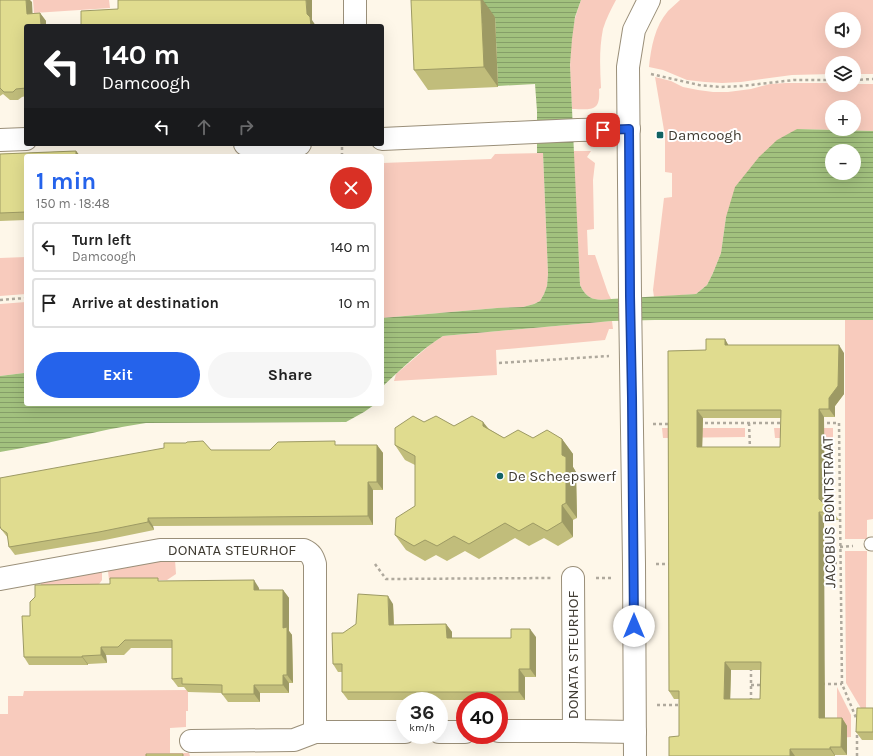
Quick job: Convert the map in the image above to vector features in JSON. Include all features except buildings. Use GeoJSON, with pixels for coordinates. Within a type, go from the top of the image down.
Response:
{"type":"FeatureCollection","features":[{"type":"Feature","properties":{"kind":"street"},"geometry":{"type":"LineString","coordinates":[[354,0],[356,24]]}},
{"type":"Feature","properties":{"kind":"street"},"geometry":{"type":"LineString","coordinates":[[635,756],[628,67],[634,30],[649,0]]}},
{"type":"Feature","properties":{"kind":"street"},"geometry":{"type":"LineString","coordinates":[[384,139],[629,129]]}},
{"type":"Feature","properties":{"kind":"street"},"geometry":{"type":"LineString","coordinates":[[0,140],[24,139]]}},
{"type":"Feature","properties":{"kind":"street","name":"DONATA STEURHOF"},"geometry":{"type":"LineString","coordinates":[[0,579],[160,550],[304,550],[309,552],[313,557],[314,564],[315,732]]}},
{"type":"Feature","properties":{"kind":"street","name":"DONATA STEURHOF"},"geometry":{"type":"LineString","coordinates":[[573,578],[574,731]]}},
{"type":"Feature","properties":{"kind":"street"},"geometry":{"type":"LineString","coordinates":[[191,741],[294,740],[315,732],[396,732]]}},
{"type":"Feature","properties":{"kind":"street","name":"DONATA STEURHOF"},"geometry":{"type":"LineString","coordinates":[[508,732],[635,732]]}},
{"type":"Feature","properties":{"kind":"path"},"geometry":{"type":"LineString","coordinates":[[628,74],[647,73],[699,85],[720,87],[794,80],[825,80]]}},
{"type":"Feature","properties":{"kind":"path"},"geometry":{"type":"LineString","coordinates":[[861,80],[873,80]]}},
{"type":"Feature","properties":{"kind":"path"},"geometry":{"type":"LineString","coordinates":[[0,300],[24,298]]}},
{"type":"Feature","properties":{"kind":"path"},"geometry":{"type":"LineString","coordinates":[[499,363],[631,355]]}},
{"type":"Feature","properties":{"kind":"path"},"geometry":{"type":"LineString","coordinates":[[749,423],[750,454]]}},
{"type":"Feature","properties":{"kind":"path"},"geometry":{"type":"LineString","coordinates":[[695,424],[787,423]]}},
{"type":"Feature","properties":{"kind":"path","name":"JACOBUS BONTSTRAAT"},"geometry":{"type":"LineString","coordinates":[[816,423],[839,423],[842,684],[857,719],[857,756]]}},
{"type":"Feature","properties":{"kind":"path"},"geometry":{"type":"LineString","coordinates":[[632,424],[671,424]]}},
{"type":"Feature","properties":{"kind":"path"},"geometry":{"type":"LineString","coordinates":[[818,563],[840,563]]}},
{"type":"Feature","properties":{"kind":"path"},"geometry":{"type":"LineString","coordinates":[[375,564],[386,579],[573,578],[634,571],[672,564]]}},
{"type":"Feature","properties":{"kind":"path"},"geometry":{"type":"LineString","coordinates":[[751,662],[751,704]]}},
{"type":"Feature","properties":{"kind":"path"},"geometry":{"type":"LineString","coordinates":[[819,684],[842,684]]}},
{"type":"Feature","properties":{"kind":"path"},"geometry":{"type":"LineString","coordinates":[[751,685],[766,685]]}},
{"type":"Feature","properties":{"kind":"path"},"geometry":{"type":"LineString","coordinates":[[635,705],[689,705]]}},
{"type":"Feature","properties":{"kind":"shaded area"},"geometry":{"type":"Polygon","coordinates":[[[33,0],[109,0],[110,8],[34,13],[33,0]]]}},
{"type":"Feature","properties":{"kind":"shaded area"},"geometry":{"type":"Polygon","coordinates":[[[430,0],[581,0],[575,17],[570,65],[580,285],[589,297],[601,300],[696,294],[707,285],[721,253],[726,217],[735,187],[759,157],[777,140],[797,129],[825,130],[825,136],[861,136],[861,131],[873,131],[873,320],[612,321],[443,336],[419,354],[384,385],[384,318],[523,307],[540,301],[544,294],[547,286],[548,274],[543,153],[537,153],[537,111],[535,84],[498,86],[495,17],[430,0]]]}},
{"type":"Feature","properties":{"kind":"shaded area"},"geometry":{"type":"Polygon","coordinates":[[[581,0],[616,0],[603,29],[600,51],[601,88],[599,89],[598,102],[593,108],[572,109],[570,52],[575,18],[581,0]]]}},
{"type":"Feature","properties":{"kind":"shaded area"},"geometry":{"type":"Polygon","coordinates":[[[680,0],[873,0],[873,74],[861,74],[861,56],[825,56],[825,74],[792,75],[722,83],[687,80],[663,70],[649,67],[652,44],[660,23],[668,11],[680,0]]]}},
{"type":"Feature","properties":{"kind":"shaded area"},"geometry":{"type":"Polygon","coordinates":[[[655,77],[671,81],[683,87],[713,92],[751,89],[770,84],[825,83],[825,92],[861,92],[861,84],[873,84],[873,131],[861,131],[861,100],[825,100],[825,130],[797,129],[726,217],[721,253],[707,285],[696,294],[654,297],[653,290],[664,198],[672,197],[672,173],[665,172],[665,136],[655,77]]]}},
{"type":"Feature","properties":{"kind":"shaded area"},"geometry":{"type":"Polygon","coordinates":[[[573,151],[591,151],[587,157],[595,163],[593,180],[594,229],[587,230],[588,255],[595,255],[611,299],[601,300],[589,297],[580,285],[573,151]]]}},
{"type":"Feature","properties":{"kind":"shaded area"},"geometry":{"type":"Polygon","coordinates":[[[543,153],[548,274],[547,286],[540,301],[523,307],[384,318],[384,163],[491,159],[495,154],[543,153]]]}},
{"type":"Feature","properties":{"kind":"shaded area"},"geometry":{"type":"Polygon","coordinates":[[[24,257],[24,294],[0,296],[0,258],[24,257]]]}},
{"type":"Feature","properties":{"kind":"shaded area"},"geometry":{"type":"Polygon","coordinates":[[[24,302],[24,373],[0,376],[0,304],[24,302]]]}},
{"type":"Feature","properties":{"kind":"shaded area"},"geometry":{"type":"Polygon","coordinates":[[[845,319],[873,320],[873,519],[867,520],[867,539],[845,539],[845,319]]]}},
{"type":"Feature","properties":{"kind":"shaded area"},"geometry":{"type":"Polygon","coordinates":[[[612,321],[613,329],[609,329],[605,340],[496,350],[497,375],[394,381],[396,374],[431,344],[443,336],[612,321]]]}},
{"type":"Feature","properties":{"kind":"shaded area"},"geometry":{"type":"Polygon","coordinates":[[[24,373],[24,406],[372,406],[346,422],[146,423],[109,429],[0,452],[0,376],[24,373]]]}},
{"type":"Feature","properties":{"kind":"shaded area"},"geometry":{"type":"Polygon","coordinates":[[[662,428],[745,428],[745,437],[663,438],[662,428]]]}},
{"type":"Feature","properties":{"kind":"shaded area"},"geometry":{"type":"Polygon","coordinates":[[[774,428],[833,428],[833,438],[775,438],[774,428]]]}},
{"type":"Feature","properties":{"kind":"shaded area"},"geometry":{"type":"Polygon","coordinates":[[[845,551],[867,551],[866,710],[862,710],[846,683],[845,551]]]}},
{"type":"Feature","properties":{"kind":"shaded area"},"geometry":{"type":"Polygon","coordinates":[[[164,560],[175,560],[176,574],[167,580],[109,580],[108,571],[164,560]]]}},
{"type":"Feature","properties":{"kind":"shaded area"},"geometry":{"type":"Polygon","coordinates":[[[102,572],[102,580],[97,587],[41,586],[41,583],[102,572]]]}},
{"type":"Feature","properties":{"kind":"shaded area"},"geometry":{"type":"Polygon","coordinates":[[[837,687],[851,715],[851,737],[837,738],[837,687]]]}},
{"type":"Feature","properties":{"kind":"shaded area"},"geometry":{"type":"Polygon","coordinates":[[[188,690],[186,727],[170,728],[170,753],[189,753],[190,756],[0,756],[0,714],[8,714],[8,696],[23,696],[24,691],[188,690]]]}},
{"type":"Feature","properties":{"kind":"place","name":"Damcoogh"},"geometry":{"type":"Point","coordinates":[660,135]}},
{"type":"Feature","properties":{"kind":"place","name":"De Scheepswerf"},"geometry":{"type":"Point","coordinates":[500,476]}},
{"type":"Feature","properties":{"kind":"route"},"geometry":{"type":"LineString","coordinates":[[603,130],[629,129],[634,626]]}}]}
